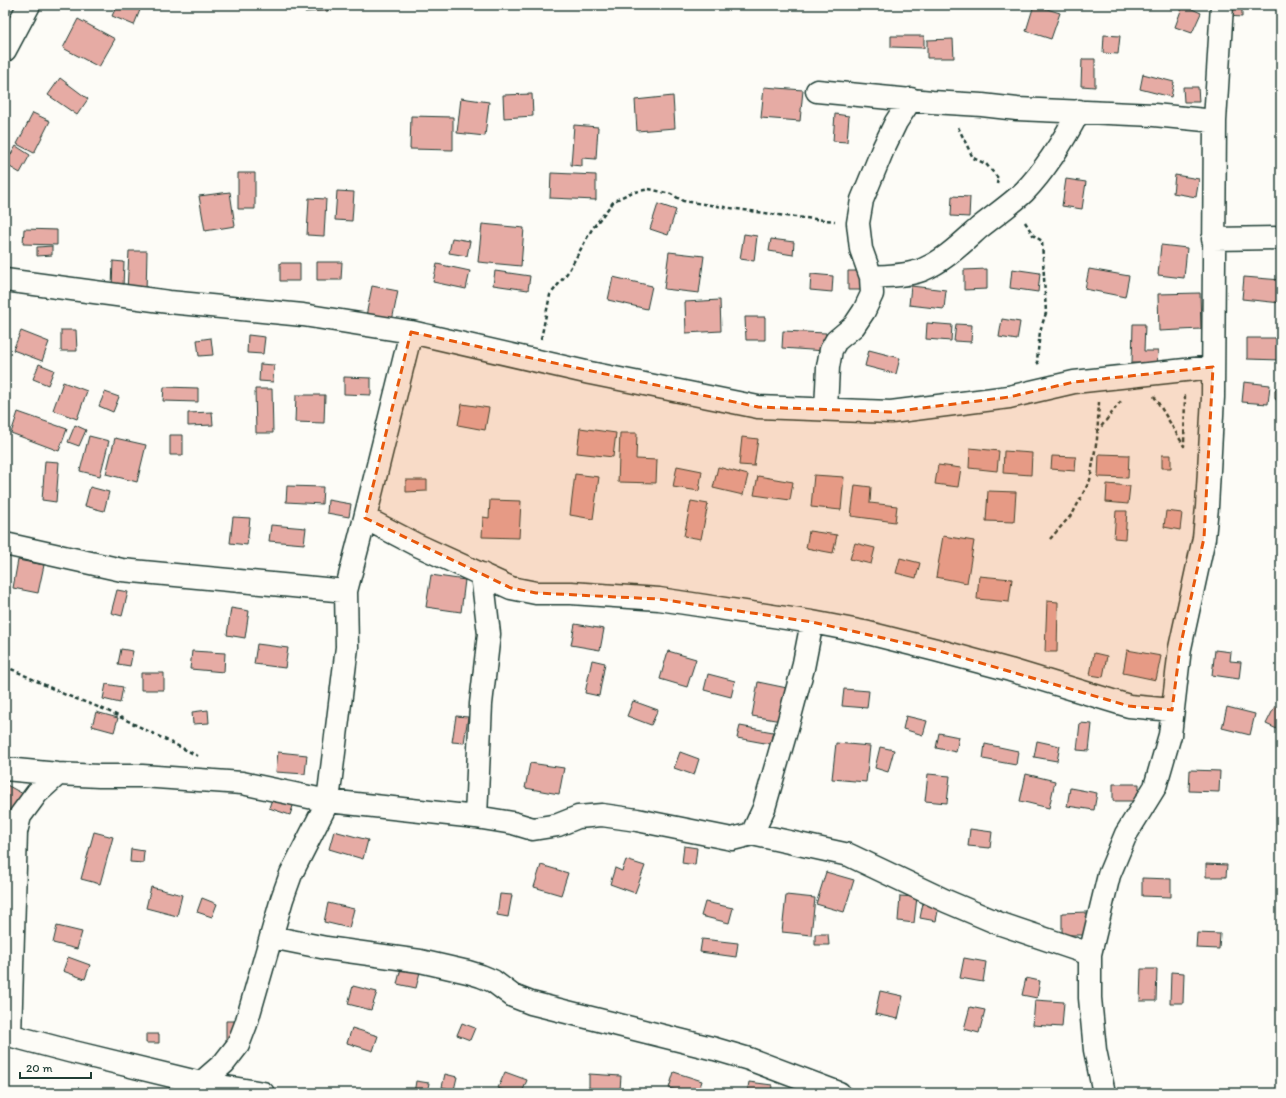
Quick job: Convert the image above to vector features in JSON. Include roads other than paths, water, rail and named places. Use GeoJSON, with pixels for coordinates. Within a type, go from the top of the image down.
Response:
{"type":"FeatureCollection","features":[{"type":"Feature","properties":{"kind":"street"},"geometry":{"type":"LineString","coordinates":[[5,50],[29,5]]}},
{"type":"Feature","properties":{"kind":"street"},"geometry":{"type":"LineString","coordinates":[[1104,1093],[1095,1050],[1090,998],[1090,954],[1109,876],[1126,834],[1155,787],[1170,735],[1180,648],[1204,538],[1209,480],[1213,367],[1215,121],[1222,5]]}},
{"type":"Feature","properties":{"kind":"street"},"geometry":{"type":"LineString","coordinates":[[817,91],[1017,109],[1079,111],[1215,121]]}},
{"type":"Feature","properties":{"kind":"street"},"geometry":{"type":"LineString","coordinates":[[826,410],[831,350],[836,341],[854,326],[864,311],[872,294],[871,277],[861,249],[858,223],[862,200],[896,122],[911,99]]}},
{"type":"Feature","properties":{"kind":"street"},"geometry":{"type":"LineString","coordinates":[[871,277],[906,274],[922,270],[940,260],[960,245],[1012,202],[1040,173],[1066,136],[1079,111]]}},
{"type":"Feature","properties":{"kind":"street"},"geometry":{"type":"LineString","coordinates":[[1213,239],[1281,238]]}},
{"type":"Feature","properties":{"kind":"street"},"geometry":{"type":"LineString","coordinates":[[5,280],[169,302],[303,314],[411,332],[538,362],[758,407],[891,412],[1009,397],[1074,382],[1213,367]]}},
{"type":"Feature","properties":{"kind":"street"},"geometry":{"type":"LineString","coordinates":[[201,1083],[224,1063],[238,1045],[246,1024],[282,899],[291,874],[328,801],[347,647],[346,591],[411,332]]}},
{"type":"Feature","properties":{"kind":"street"},"geometry":{"type":"LineString","coordinates":[[365,518],[415,544],[511,588],[536,594],[571,593],[659,599],[812,622],[864,632],[936,650],[1010,670],[1129,706],[1172,710]]}},
{"type":"Feature","properties":{"kind":"street"},"geometry":{"type":"LineString","coordinates":[[5,544],[122,570],[346,591]]}},
{"type":"Feature","properties":{"kind":"street"},"geometry":{"type":"LineString","coordinates":[[476,817],[481,704],[489,634],[482,574]]}},
{"type":"Feature","properties":{"kind":"street"},"geometry":{"type":"LineString","coordinates":[[752,834],[764,808],[788,724],[803,668],[812,622]]}},
{"type":"Feature","properties":{"kind":"street"},"geometry":{"type":"LineString","coordinates":[[5,769],[58,774],[142,776],[242,783],[328,801],[513,822],[534,829],[558,825],[578,817],[602,816],[644,821],[732,839],[752,834],[849,856],[946,901],[998,923],[1090,954]]}},
{"type":"Feature","properties":{"kind":"street"},"geometry":{"type":"LineString","coordinates":[[58,774],[37,793],[20,816],[16,832],[11,991],[8,1035],[201,1083],[263,1093]]}},
{"type":"Feature","properties":{"kind":"street"},"geometry":{"type":"LineString","coordinates":[[271,938],[332,949],[420,961],[468,972],[493,981],[513,996],[531,1003],[749,1059],[839,1093]]}}]}
